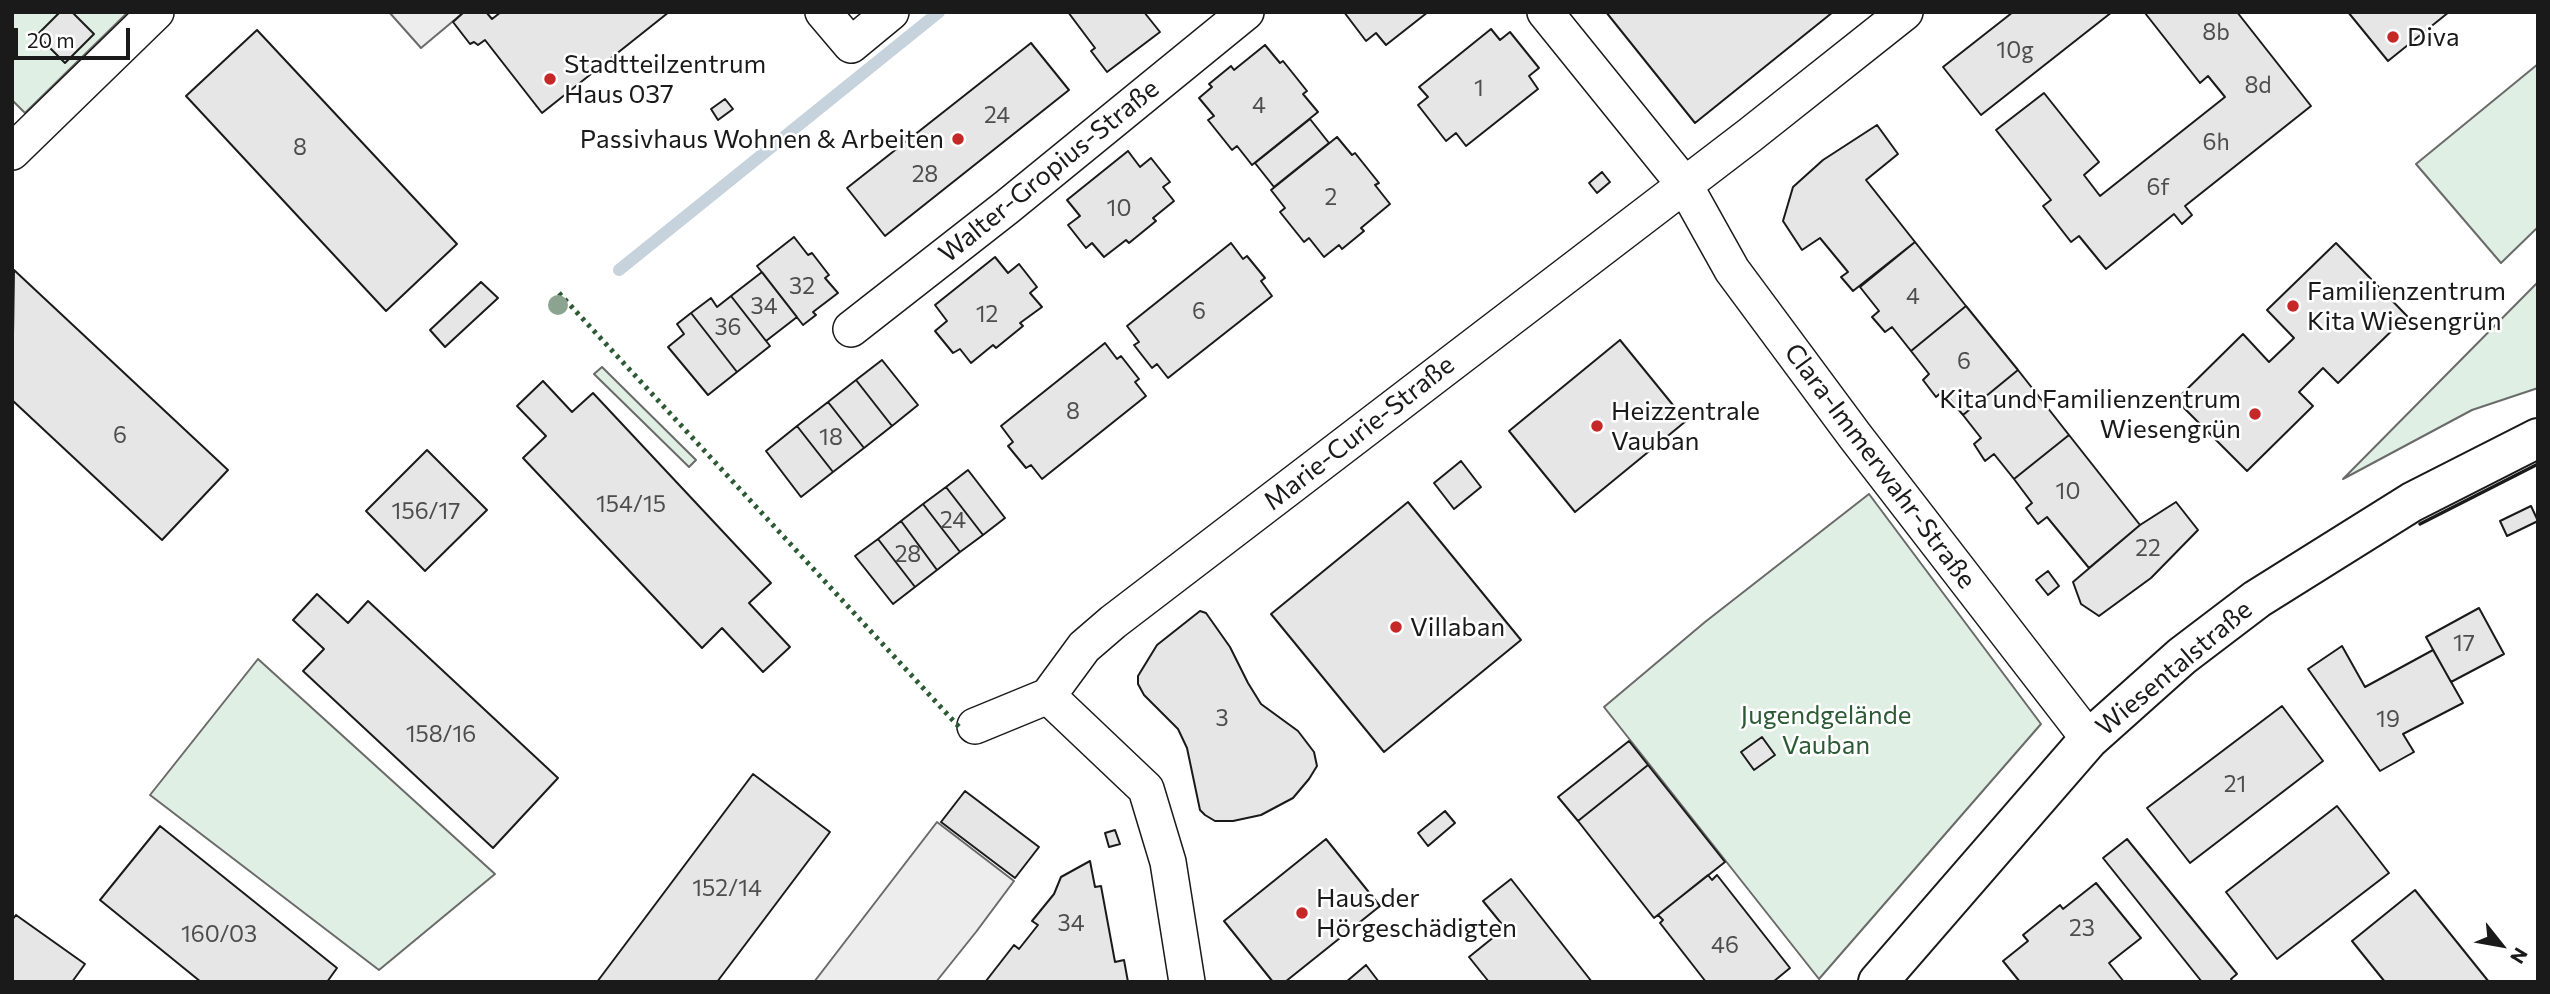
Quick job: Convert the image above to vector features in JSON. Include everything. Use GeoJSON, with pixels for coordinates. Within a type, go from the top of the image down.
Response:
{"type":"FeatureCollection","features":[{"type":"Feature","properties":{"kind":"main road","name":"Wiesentalstraße"},"geometry":{"type":"LineString","coordinates":[[1878,982],[2089,739],[2182,656],[2283,582],[2412,502],[2538,438]]}},
{"type":"Feature","properties":{"kind":"street"},"geometry":{"type":"LineString","coordinates":[[12,152],[156,12]]}},
{"type":"Feature","properties":{"kind":"street"},"geometry":{"type":"LineString","coordinates":[[823,12],[851,44],[891,12]]}},
{"type":"Feature","properties":{"kind":"street","name":"Walter-Gropius-Straße"},"geometry":{"type":"LineString","coordinates":[[851,329],[1007,207],[1246,12]]}},
{"type":"Feature","properties":{"kind":"street"},"geometry":{"type":"LineString","coordinates":[[1545,12],[1684,184]]}},
{"type":"Feature","properties":{"kind":"street","name":"Marie-Curie-Straße"},"geometry":{"type":"LineString","coordinates":[[1048,695],[1084,647],[1113,622],[1750,135],[1905,12]]}},
{"type":"Feature","properties":{"kind":"street","name":"Clara-Immerwahr-Straße"},"geometry":{"type":"LineString","coordinates":[[1684,184],[1732,270],[1855,436],[2089,739]]}},
{"type":"Feature","properties":{"kind":"street"},"geometry":{"type":"LineString","coordinates":[[975,726],[1048,695],[1146,789],[1168,862],[1187,982]]}},
{"type":"Feature","properties":{"kind":"green space"},"geometry":{"type":"Polygon","coordinates":[[[12,12],[128,12],[25,113],[12,100],[12,12]]]}},
{"type":"Feature","properties":{"kind":"green space"},"geometry":{"type":"Polygon","coordinates":[[[2538,64],[2538,227],[2501,263],[2416,164],[2538,64]]]}},
{"type":"Feature","properties":{"kind":"green space"},"geometry":{"type":"Polygon","coordinates":[[[2538,282],[2538,388],[2472,410],[2343,479],[2538,282]]]}},
{"type":"Feature","properties":{"kind":"green space"},"geometry":{"type":"Polygon","coordinates":[[[602,367],[696,460],[689,467],[594,374],[602,367]]]}},
{"type":"Feature","properties":{"kind":"green space","name":"Jugendgelände Vauban"},"geometry":{"type":"Polygon","coordinates":[[[1869,494],[2041,724],[1819,979],[1604,707],[1705,622],[1869,494]]]}},
{"type":"Feature","properties":{"kind":"green space"},"geometry":{"type":"Polygon","coordinates":[[[258,659],[495,874],[379,970],[150,795],[258,659]]]}},
{"type":"Feature","properties":{"kind":"shaded area"},"geometry":{"type":"Polygon","coordinates":[[[389,12],[464,12],[421,48],[389,12]]]}},
{"type":"Feature","properties":{"kind":"shaded area"},"geometry":{"type":"Polygon","coordinates":[[[937,822],[1014,881],[976,932],[936,982],[814,982],[937,822]]]}},
{"type":"Feature","properties":{"kind":"building"},"geometry":{"type":"Polygon","coordinates":[[[60,12],[72,12],[94,34],[65,63],[37,35],[60,12]]]}},
{"type":"Feature","properties":{"kind":"building","name":"Stadtteilzentrum Haus 037"},"geometry":{"type":"Polygon","coordinates":[[[464,12],[486,12],[492,19],[501,12],[669,12],[542,113],[485,40],[478,45],[474,42],[470,44],[453,22],[464,12]]]}},
{"type":"Feature","properties":{"kind":"building"},"geometry":{"type":"Polygon","coordinates":[[[1068,12],[1144,12],[1160,32],[1107,72],[1091,51],[1095,48],[1068,12]]]}},
{"type":"Feature","properties":{"kind":"building"},"geometry":{"type":"Polygon","coordinates":[[[1344,12],[1428,12],[1386,45],[1376,33],[1366,41],[1344,12]]]}},
{"type":"Feature","properties":{"kind":"building"},"geometry":{"type":"Polygon","coordinates":[[[1606,12],[1833,12],[1695,123],[1606,12]]]}},
{"type":"Feature","properties":{"kind":"building"},"geometry":{"type":"Polygon","coordinates":[[[2013,12],[2112,12],[1981,115],[1943,67],[2013,12]]]}},
{"type":"Feature","properties":{"kind":"building"},"geometry":{"type":"Polygon","coordinates":[[[2237,12],[2311,106],[2185,206],[2192,215],[2182,224],[2174,214],[2106,269],[2079,236],[2071,242],[2043,206],[2051,200],[1996,130],[2044,93],[2099,162],[2084,175],[2100,196],[2225,97],[2208,76],[2200,83],[2145,13],[2237,12]]]}},
{"type":"Feature","properties":{"kind":"building","name":"Diva"},"geometry":{"type":"Polygon","coordinates":[[[2348,12],[2449,12],[2388,61],[2348,12]]]}},
{"type":"Feature","properties":{"kind":"building"},"geometry":{"type":"Polygon","coordinates":[[[1491,29],[1500,40],[1510,32],[1539,68],[1529,76],[1538,89],[1466,146],[1456,133],[1446,141],[1418,105],[1428,97],[1419,87],[1491,29]]]}},
{"type":"Feature","properties":{"kind":"building"},"geometry":{"type":"Polygon","coordinates":[[[257,30],[457,244],[386,311],[186,96],[257,30]]]}},
{"type":"Feature","properties":{"kind":"building","name":"Passivhaus Wohnen & Arbeiten"},"geometry":{"type":"Polygon","coordinates":[[[1031,43],[1069,90],[885,236],[847,188],[1031,43]]]}},
{"type":"Feature","properties":{"kind":"building"},"geometry":{"type":"Polygon","coordinates":[[[1265,45],[1280,63],[1283,61],[1307,91],[1303,94],[1318,112],[1252,165],[1237,146],[1232,150],[1208,120],[1214,116],[1199,98],[1212,87],[1209,84],[1231,66],[1234,70],[1265,45]]]}},
{"type":"Feature","properties":{"kind":"building"},"geometry":{"type":"Polygon","coordinates":[[[725,99],[733,109],[718,120],[711,109],[725,99]]]}},
{"type":"Feature","properties":{"kind":"building"},"geometry":{"type":"Polygon","coordinates":[[[1310,119],[1329,143],[1274,187],[1255,163],[1310,119]]]}},
{"type":"Feature","properties":{"kind":"building"},"geometry":{"type":"Polygon","coordinates":[[[1877,125],[1898,154],[1866,180],[1915,242],[1853,291],[1841,277],[1848,272],[1820,238],[1802,250],[1783,221],[1793,187],[1823,160],[1877,125]]]}},
{"type":"Feature","properties":{"kind":"building"},"geometry":{"type":"Polygon","coordinates":[[[1337,137],[1352,155],[1355,153],[1379,183],[1375,185],[1390,204],[1361,228],[1364,231],[1342,249],[1339,245],[1324,257],[1309,238],[1304,242],[1280,212],[1285,208],[1271,190],[1337,137]]]}},
{"type":"Feature","properties":{"kind":"building"},"geometry":{"type":"Polygon","coordinates":[[[1128,151],[1140,167],[1151,158],[1170,182],[1163,187],[1174,201],[1153,218],[1156,221],[1129,243],[1126,240],[1104,257],[1092,243],[1086,248],[1068,225],[1080,216],[1067,200],[1128,151]]]}},
{"type":"Feature","properties":{"kind":"building"},"geometry":{"type":"Polygon","coordinates":[[[1602,172],[1610,182],[1597,193],[1589,183],[1602,172]]]}},
{"type":"Feature","properties":{"kind":"building"},"geometry":{"type":"Polygon","coordinates":[[[794,237],[808,255],[812,253],[829,275],[825,278],[838,293],[813,312],[816,315],[803,325],[757,266],[794,237]]]}},
{"type":"Feature","properties":{"kind":"building"},"geometry":{"type":"Polygon","coordinates":[[[1915,242],[1966,306],[1911,351],[1892,327],[1885,332],[1872,317],[1879,311],[1860,287],[1915,242]]]}},
{"type":"Feature","properties":{"kind":"building"},"geometry":{"type":"Polygon","coordinates":[[[1231,243],[1243,259],[1247,256],[1265,278],[1261,281],[1272,296],[1168,378],[1157,364],[1152,368],[1134,345],[1139,342],[1127,326],[1231,243]]]}},
{"type":"Feature","properties":{"kind":"building"},"geometry":{"type":"Polygon","coordinates":[[[2336,243],[2407,316],[2338,383],[2323,368],[2299,392],[2313,406],[2247,471],[2176,400],[2243,334],[2269,362],[2294,338],[2267,310],[2336,243]]]}},
{"type":"Feature","properties":{"kind":"building"},"geometry":{"type":"Polygon","coordinates":[[[995,257],[1008,273],[1019,264],[1037,287],[1030,293],[1042,307],[1020,323],[1023,326],[996,348],[993,345],[971,363],[960,349],[953,353],[935,331],[947,321],[935,305],[995,257]]]}},
{"type":"Feature","properties":{"kind":"building"},"geometry":{"type":"Polygon","coordinates":[[[14,270],[228,470],[162,540],[12,400],[14,270]]]}},
{"type":"Feature","properties":{"kind":"building"},"geometry":{"type":"Polygon","coordinates":[[[762,272],[797,317],[766,341],[731,296],[762,272]]]}},
{"type":"Feature","properties":{"kind":"building"},"geometry":{"type":"Polygon","coordinates":[[[481,282],[498,298],[445,347],[430,330],[481,282]]]}},
{"type":"Feature","properties":{"kind":"building"},"geometry":{"type":"Polygon","coordinates":[[[731,296],[770,346],[737,372],[691,313],[711,298],[717,307],[731,296]]]}},
{"type":"Feature","properties":{"kind":"building"},"geometry":{"type":"Polygon","coordinates":[[[1966,306],[2018,370],[1963,415],[1943,391],[1936,397],[1923,380],[1929,374],[1911,351],[1966,306]]]}},
{"type":"Feature","properties":{"kind":"building"},"geometry":{"type":"Polygon","coordinates":[[[691,313],[737,372],[708,395],[668,347],[684,334],[677,324],[691,313]]]}},
{"type":"Feature","properties":{"kind":"building","name":"Heizzentrale Vauban"},"geometry":{"type":"Polygon","coordinates":[[[1620,340],[1686,421],[1575,512],[1509,431],[1620,340]]]}},
{"type":"Feature","properties":{"kind":"building"},"geometry":{"type":"Polygon","coordinates":[[[1105,343],[1117,359],[1121,356],[1139,379],[1135,382],[1146,396],[1042,479],[1031,465],[1026,468],[1008,446],[1013,442],[1001,426],[1105,343]]]}},
{"type":"Feature","properties":{"kind":"building"},"geometry":{"type":"Polygon","coordinates":[[[882,360],[918,405],[892,426],[856,380],[882,360]]]}},
{"type":"Feature","properties":{"kind":"building"},"geometry":{"type":"Polygon","coordinates":[[[2018,370],[2069,435],[2014,479],[1994,454],[1985,461],[1974,444],[1981,438],[1963,415],[2018,370]]]}},
{"type":"Feature","properties":{"kind":"building"},"geometry":{"type":"Polygon","coordinates":[[[856,380],[892,426],[864,448],[828,402],[856,380]]]}},
{"type":"Feature","properties":{"kind":"building"},"geometry":{"type":"Polygon","coordinates":[[[543,381],[572,412],[593,393],[771,583],[749,603],[790,647],[763,672],[722,628],[702,648],[523,458],[546,436],[517,406],[543,381]]]}},
{"type":"Feature","properties":{"kind":"building"},"geometry":{"type":"Polygon","coordinates":[[[828,402],[864,448],[833,472],[797,426],[828,402]]]}},
{"type":"Feature","properties":{"kind":"building"},"geometry":{"type":"Polygon","coordinates":[[[797,426],[833,472],[801,497],[766,451],[797,426]]]}},
{"type":"Feature","properties":{"kind":"building"},"geometry":{"type":"Polygon","coordinates":[[[2069,435],[2140,525],[2089,568],[2047,517],[2038,524],[2026,508],[2032,503],[2014,479],[2069,435]]]}},
{"type":"Feature","properties":{"kind":"building"},"geometry":{"type":"Polygon","coordinates":[[[427,450],[487,510],[425,571],[366,511],[427,450]]]}},
{"type":"Feature","properties":{"kind":"building"},"geometry":{"type":"Polygon","coordinates":[[[1461,461],[1481,487],[1454,509],[1434,483],[1461,461]]]}},
{"type":"Feature","properties":{"kind":"building"},"geometry":{"type":"Polygon","coordinates":[[[968,470],[1005,518],[983,535],[946,487],[968,470]]]}},
{"type":"Feature","properties":{"kind":"building"},"geometry":{"type":"Polygon","coordinates":[[[946,487],[983,535],[960,552],[923,504],[946,487]]]}},
{"type":"Feature","properties":{"kind":"building","name":"Villaban"},"geometry":{"type":"Polygon","coordinates":[[[1408,502],[1521,640],[1384,752],[1271,614],[1408,502]]]}},
{"type":"Feature","properties":{"kind":"building"},"geometry":{"type":"Polygon","coordinates":[[[2176,502],[2198,530],[2151,578],[2099,616],[2081,604],[2073,582],[2140,525],[2176,502]]]}},
{"type":"Feature","properties":{"kind":"building"},"geometry":{"type":"Polygon","coordinates":[[[923,504],[960,552],[937,570],[901,521],[923,504]]]}},
{"type":"Feature","properties":{"kind":"building"},"geometry":{"type":"Polygon","coordinates":[[[2531,506],[2538,521],[2507,536],[2500,521],[2531,506]]]}},
{"type":"Feature","properties":{"kind":"building"},"geometry":{"type":"Polygon","coordinates":[[[901,521],[937,570],[915,587],[878,539],[901,521]]]}},
{"type":"Feature","properties":{"kind":"building"},"geometry":{"type":"Polygon","coordinates":[[[878,539],[915,587],[893,604],[855,556],[878,539]]]}},
{"type":"Feature","properties":{"kind":"building"},"geometry":{"type":"Polygon","coordinates":[[[2048,571],[2059,586],[2048,595],[2036,580],[2048,571]]]}},
{"type":"Feature","properties":{"kind":"building"},"geometry":{"type":"Polygon","coordinates":[[[317,594],[348,623],[368,601],[558,778],[493,848],[303,671],[324,649],[293,620],[317,594]]]}},
{"type":"Feature","properties":{"kind":"building"},"geometry":{"type":"Polygon","coordinates":[[[2479,608],[2504,654],[2451,682],[2426,637],[2479,608]]]}},
{"type":"Feature","properties":{"kind":"building"},"geometry":{"type":"Polygon","coordinates":[[[1200,611],[1206,613],[1230,647],[1261,704],[1298,731],[1314,752],[1317,766],[1309,779],[1293,798],[1261,815],[1233,821],[1215,821],[1200,810],[1187,748],[1178,729],[1144,695],[1138,684],[1138,676],[1157,645],[1200,611]]]}},
{"type":"Feature","properties":{"kind":"building"},"geometry":{"type":"Polygon","coordinates":[[[2342,646],[2365,687],[2433,650],[2463,703],[2403,734],[2414,752],[2380,771],[2308,669],[2342,646]]]}},
{"type":"Feature","properties":{"kind":"building"},"geometry":{"type":"Polygon","coordinates":[[[2282,706],[2323,761],[2190,863],[2147,808],[2282,706]]]}},
{"type":"Feature","properties":{"kind":"building"},"geometry":{"type":"Polygon","coordinates":[[[1762,737],[1775,755],[1754,770],[1741,752],[1762,737]]]}},
{"type":"Feature","properties":{"kind":"building"},"geometry":{"type":"Polygon","coordinates":[[[1629,741],[1648,765],[1578,821],[1558,797],[1629,741]]]}},
{"type":"Feature","properties":{"kind":"building"},"geometry":{"type":"Polygon","coordinates":[[[1648,765],[1725,862],[1654,918],[1578,821],[1648,765]]]}},
{"type":"Feature","properties":{"kind":"building"},"geometry":{"type":"Polygon","coordinates":[[[753,774],[830,832],[717,982],[597,982],[753,774]]]}},
{"type":"Feature","properties":{"kind":"building"},"geometry":{"type":"Polygon","coordinates":[[[965,791],[1039,847],[1015,878],[941,822],[965,791]]]}},
{"type":"Feature","properties":{"kind":"building"},"geometry":{"type":"Polygon","coordinates":[[[2337,806],[2389,873],[2277,959],[2226,892],[2337,806]]]}},
{"type":"Feature","properties":{"kind":"building"},"geometry":{"type":"Polygon","coordinates":[[[1445,811],[1455,823],[1428,846],[1418,833],[1445,811]]]}},
{"type":"Feature","properties":{"kind":"building"},"geometry":{"type":"Polygon","coordinates":[[[160,826],[337,968],[327,982],[201,982],[100,900],[160,826]]]}},
{"type":"Feature","properties":{"kind":"building"},"geometry":{"type":"Polygon","coordinates":[[[1115,830],[1120,844],[1109,847],[1105,833],[1115,830]]]}},
{"type":"Feature","properties":{"kind":"building","name":"Haus der Hörgeschädigten"},"geometry":{"type":"Polygon","coordinates":[[[1326,839],[1380,906],[1285,982],[1273,982],[1224,921],[1326,839]]]}},
{"type":"Feature","properties":{"kind":"building"},"geometry":{"type":"Polygon","coordinates":[[[2127,839],[2237,974],[2231,979],[2233,982],[2202,982],[2103,858],[2127,839]]]}},
{"type":"Feature","properties":{"kind":"building"},"geometry":{"type":"Polygon","coordinates":[[[1090,861],[1095,887],[1101,886],[1115,962],[1124,960],[1128,982],[986,981],[1014,945],[1019,949],[1038,925],[1032,921],[1054,894],[1061,877],[1090,861]]]}},
{"type":"Feature","properties":{"kind":"building"},"geometry":{"type":"Polygon","coordinates":[[[1708,875],[1712,880],[1717,875],[1790,968],[1773,982],[1706,982],[1660,923],[1663,920],[1658,915],[1708,875]]]}},
{"type":"Feature","properties":{"kind":"building"},"geometry":{"type":"Polygon","coordinates":[[[1511,879],[1592,982],[1489,982],[1469,957],[1505,928],[1483,901],[1511,879]]]}},
{"type":"Feature","properties":{"kind":"building"},"geometry":{"type":"Polygon","coordinates":[[[2096,883],[2141,938],[2109,963],[2124,982],[2020,982],[2003,961],[2028,941],[2023,935],[2060,905],[2063,909],[2096,883]]]}},
{"type":"Feature","properties":{"kind":"building"},"geometry":{"type":"Polygon","coordinates":[[[2415,890],[2489,982],[2385,982],[2352,941],[2415,890]]]}},
{"type":"Feature","properties":{"kind":"building"},"geometry":{"type":"Polygon","coordinates":[[[16,915],[85,964],[72,982],[12,982],[12,920],[16,915]]]}},
{"type":"Feature","properties":{"kind":"building"},"geometry":{"type":"Polygon","coordinates":[[[1366,965],[1379,982],[1346,982],[1366,965]]]}},
{"type":"Feature","properties":{"kind":"waterway"},"geometry":{"type":"LineString","coordinates":[[619,270],[939,12]]}},
{"type":"Feature","properties":{"kind":"hedge"},"geometry":{"type":"LineString","coordinates":[[559,293],[960,728]]}},
{"type":"Feature","properties":{"kind":"wall"},"geometry":{"type":"LineString","coordinates":[[2420,524],[2538,464]]}},
{"type":"Feature","properties":{"kind":"place","name":"Diva"},"geometry":{"type":"Point","coordinates":[2393,37]}},
{"type":"Feature","properties":{"kind":"place","name":"Stadtteilzentrum Haus 037"},"geometry":{"type":"Point","coordinates":[550,79]}},
{"type":"Feature","properties":{"kind":"place","name":"Passivhaus Wohnen & Arbeiten"},"geometry":{"type":"Point","coordinates":[958,139]}},
{"type":"Feature","properties":{"kind":"place","name":"Familienzentrum Kita Wiesengrün"},"geometry":{"type":"Point","coordinates":[2293,306]}},
{"type":"Feature","properties":{"kind":"place","name":"Kita und Familienzentrum Wiesengrün"},"geometry":{"type":"Point","coordinates":[2255,414]}},
{"type":"Feature","properties":{"kind":"place","name":"Heizzentrale Vauban"},"geometry":{"type":"Point","coordinates":[1597,426]}},
{"type":"Feature","properties":{"kind":"place","name":"Villaban"},"geometry":{"type":"Point","coordinates":[1396,627]}},
{"type":"Feature","properties":{"kind":"place","name":"Haus der Hörgeschädigten"},"geometry":{"type":"Point","coordinates":[1302,913]}}]}
